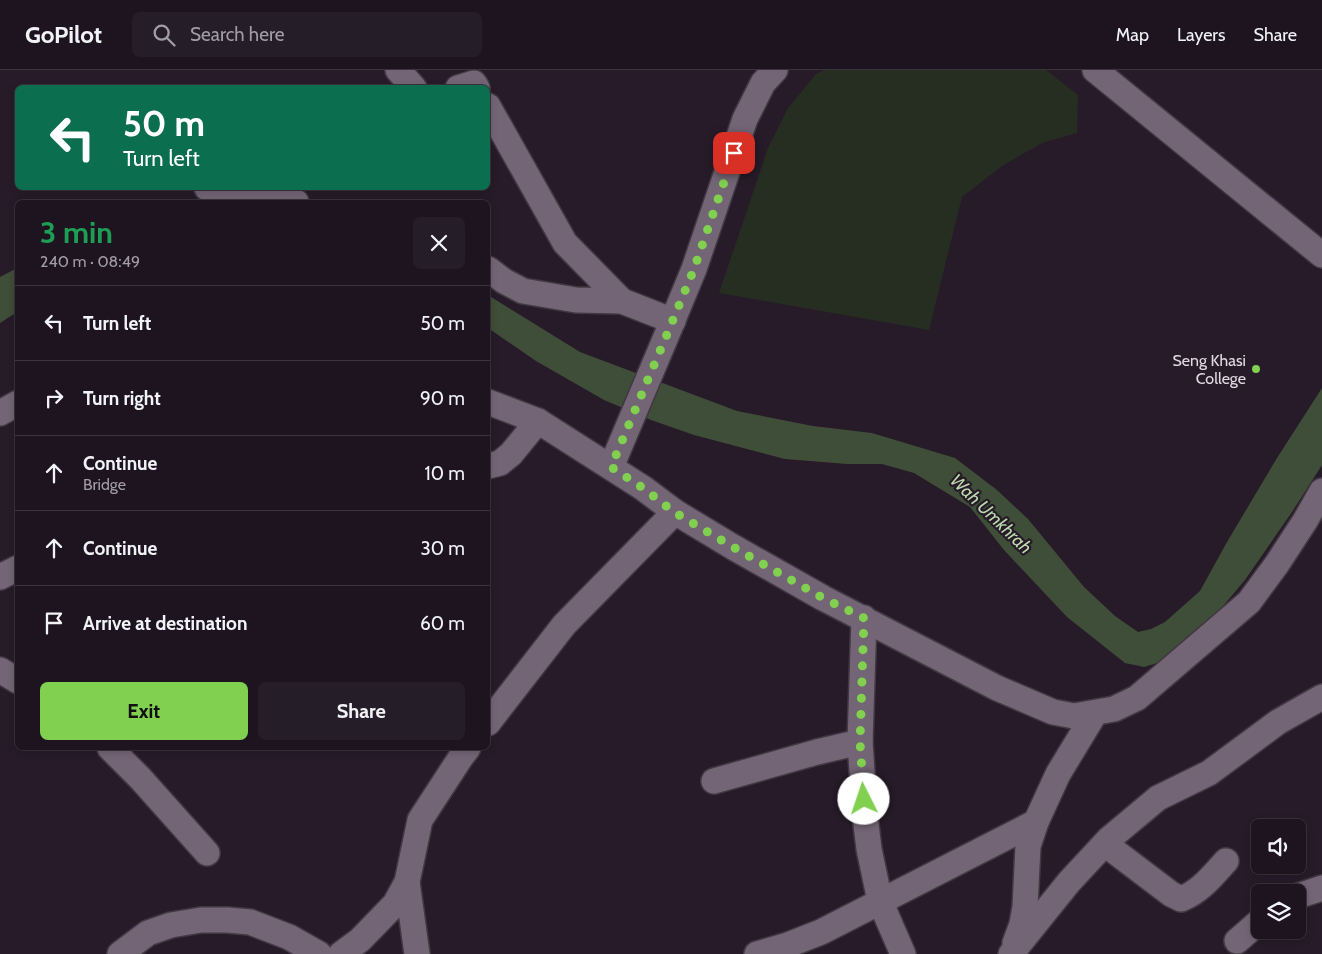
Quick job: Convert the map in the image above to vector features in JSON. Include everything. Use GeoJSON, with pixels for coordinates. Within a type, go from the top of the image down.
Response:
{"type":"FeatureCollection","features":[{"type":"Feature","properties":{"kind":"street"},"geometry":{"type":"LineString","coordinates":[[398,70],[411,85]]}},
{"type":"Feature","properties":{"kind":"street"},"geometry":{"type":"LineString","coordinates":[[611,467],[694,269],[746,119],[763,83],[775,70]]}},
{"type":"Feature","properties":{"kind":"street"},"geometry":{"type":"LineString","coordinates":[[1097,71],[1322,255]]}},
{"type":"Feature","properties":{"kind":"street"},"geometry":{"type":"LineString","coordinates":[[490,110],[566,243],[622,301]]}},
{"type":"Feature","properties":{"kind":"street"},"geometry":{"type":"LineString","coordinates":[[229,190],[251,192],[287,200]]}},
{"type":"Feature","properties":{"kind":"street"},"geometry":{"type":"LineString","coordinates":[[490,270],[504,281],[523,290],[576,300],[622,301],[673,321]]}},
{"type":"Feature","properties":{"kind":"street"},"geometry":{"type":"LineString","coordinates":[[490,403],[538,421],[643,488],[674,512],[823,598],[997,688],[1053,712],[1074,716],[1114,709],[1137,698],[1249,602],[1282,557],[1322,491]]}},
{"type":"Feature","properties":{"kind":"street"},"geometry":{"type":"LineString","coordinates":[[0,413],[15,406]]}},
{"type":"Feature","properties":{"kind":"street"},"geometry":{"type":"LineString","coordinates":[[490,466],[506,459],[538,421]]}},
{"type":"Feature","properties":{"kind":"street"},"geometry":{"type":"LineString","coordinates":[[490,720],[564,625],[674,512]]}},
{"type":"Feature","properties":{"kind":"street"},"geometry":{"type":"LineString","coordinates":[[0,577],[15,570]]}},
{"type":"Feature","properties":{"kind":"street"},"geometry":{"type":"LineString","coordinates":[[864,618],[860,742],[865,816],[869,848],[880,901],[903,954]]}},
{"type":"Feature","properties":{"kind":"street"},"geometry":{"type":"LineString","coordinates":[[0,670],[15,679]]}},
{"type":"Feature","properties":{"kind":"street"},"geometry":{"type":"LineString","coordinates":[[1011,954],[1069,882],[1109,839],[1158,798],[1209,774],[1278,722],[1322,697]]}},
{"type":"Feature","properties":{"kind":"street"},"geometry":{"type":"LineString","coordinates":[[1011,954],[1022,924],[1028,846],[1036,822],[1058,774],[1095,713]]}},
{"type":"Feature","properties":{"kind":"street"},"geometry":{"type":"LineString","coordinates":[[714,781],[816,752],[860,742]]}},
{"type":"Feature","properties":{"kind":"street"},"geometry":{"type":"LineString","coordinates":[[112,750],[140,778],[207,853]]}},
{"type":"Feature","properties":{"kind":"street"},"geometry":{"type":"LineString","coordinates":[[342,954],[360,940],[395,904],[407,882],[420,820],[467,750]]}},
{"type":"Feature","properties":{"kind":"street"},"geometry":{"type":"LineString","coordinates":[[757,954],[788,945],[821,932],[1036,822]]}},
{"type":"Feature","properties":{"kind":"street"},"geometry":{"type":"LineString","coordinates":[[1105,844],[1171,894],[1181,898],[1203,887],[1226,861]]}},
{"type":"Feature","properties":{"kind":"street"},"geometry":{"type":"LineString","coordinates":[[407,882],[417,954]]}},
{"type":"Feature","properties":{"kind":"street"},"geometry":{"type":"LineString","coordinates":[[1306,893],[1322,888]]}},
{"type":"Feature","properties":{"kind":"street"},"geometry":{"type":"LineString","coordinates":[[120,954],[148,933],[171,925],[210,920],[250,922],[289,937],[320,954]]}},
{"type":"Feature","properties":{"kind":"street"},"geometry":{"type":"LineString","coordinates":[[1237,941],[1251,929]]}},
{"type":"Feature","properties":{"kind":"shaded area"},"geometry":{"type":"Polygon","coordinates":[[[824,70],[1046,70],[1078,95],[1077,133],[1042,143],[1002,166],[962,197],[929,330],[719,293],[768,148],[788,108],[816,74],[824,70]]]}},
{"type":"Feature","properties":{"kind":"water"},"geometry":{"type":"Polygon","coordinates":[[[15,269],[15,313],[0,323],[0,277],[15,269]]]}},
{"type":"Feature","properties":{"kind":"water","name":"Wah Umkhrah"},"geometry":{"type":"Polygon","coordinates":[[[490,296],[580,352],[737,411],[813,426],[872,433],[955,458],[997,490],[1028,519],[1084,587],[1115,616],[1138,632],[1151,629],[1165,622],[1200,591],[1277,458],[1322,388],[1322,465],[1245,580],[1208,624],[1172,654],[1157,663],[1144,667],[1125,663],[1067,617],[1004,550],[970,507],[914,473],[882,464],[847,464],[785,459],[694,435],[651,420],[604,400],[536,361],[490,329],[490,296]]]}},
{"type":"Feature","properties":{"kind":"place","name":"Seng Khasi College"},"geometry":{"type":"Point","coordinates":[1256,369]}},
{"type":"Feature","properties":{"kind":"route"},"geometry":{"type":"LineString","coordinates":[[734,153],[694,269],[611,467],[643,488],[674,512],[823,598],[864,618],[860,742],[864,799]]}}]}
